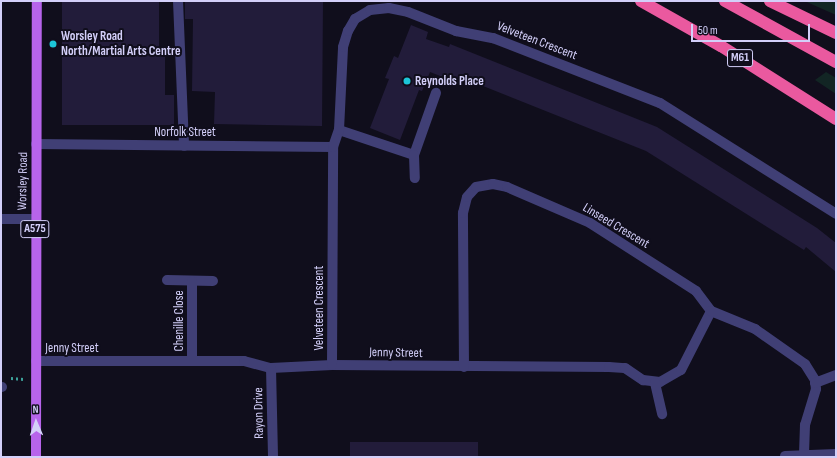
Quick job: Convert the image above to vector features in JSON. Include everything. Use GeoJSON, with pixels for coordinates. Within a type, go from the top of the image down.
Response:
{"type":"FeatureCollection","features":[{"type":"Feature","properties":{"kind":"highway","name":"M61"},"geometry":{"type":"LineString","coordinates":[[641,1],[721,46],[836,119]]}},
{"type":"Feature","properties":{"kind":"highway"},"geometry":{"type":"LineString","coordinates":[[725,1],[836,62]]}},
{"type":"Feature","properties":{"kind":"highway"},"geometry":{"type":"LineString","coordinates":[[770,1],[836,33]]}},
{"type":"Feature","properties":{"kind":"main road","name":"Worsley Road"},"geometry":{"type":"LineString","coordinates":[[36,457],[37,1]]}},
{"type":"Feature","properties":{"kind":"street"},"geometry":{"type":"LineString","coordinates":[[178,1],[184,146]]}},
{"type":"Feature","properties":{"kind":"street","name":"Velveteen Crescent"},"geometry":{"type":"LineString","coordinates":[[332,365],[333,147],[339,130],[343,48],[348,32],[356,19],[370,10],[389,8],[408,12],[456,31],[493,38],[660,103],[836,214]]}},
{"type":"Feature","properties":{"kind":"street"},"geometry":{"type":"LineString","coordinates":[[414,178],[414,155],[436,93]]}},
{"type":"Feature","properties":{"kind":"street"},"geometry":{"type":"LineString","coordinates":[[339,130],[414,155]]}},
{"type":"Feature","properties":{"kind":"street","name":"Norfolk Street"},"geometry":{"type":"LineString","coordinates":[[36,144],[333,147]]}},
{"type":"Feature","properties":{"kind":"street","name":"Linseed Crescent"},"geometry":{"type":"LineString","coordinates":[[464,367],[463,213],[466,198],[476,187],[493,184],[507,187],[590,223],[696,291],[711,311]]}},
{"type":"Feature","properties":{"kind":"street"},"geometry":{"type":"LineString","coordinates":[[1,218],[36,219]]}},
{"type":"Feature","properties":{"kind":"street","name":"Chenille Close"},"geometry":{"type":"LineString","coordinates":[[167,280],[213,281]]}},
{"type":"Feature","properties":{"kind":"street","name":"Chenille Close"},"geometry":{"type":"LineString","coordinates":[[192,281],[192,361]]}},
{"type":"Feature","properties":{"kind":"street"},"geometry":{"type":"LineString","coordinates":[[662,414],[655,383],[668,380],[681,370],[711,311],[755,329],[805,364],[815,383],[805,425],[804,454]]}},
{"type":"Feature","properties":{"kind":"street","name":"Jenny Street"},"geometry":{"type":"LineString","coordinates":[[36,361],[244,361],[271,368],[332,365],[625,368],[643,380],[655,383]]}},
{"type":"Feature","properties":{"kind":"street","name":"Rayon Drive"},"geometry":{"type":"LineString","coordinates":[[271,368],[273,457]]}},
{"type":"Feature","properties":{"kind":"street"},"geometry":{"type":"LineString","coordinates":[[815,383],[836,375]]}},
{"type":"Feature","properties":{"kind":"street"},"geometry":{"type":"LineString","coordinates":[[785,456],[804,454],[836,454]]}},
{"type":"Feature","properties":{"kind":"path"},"geometry":{"type":"LineString","coordinates":[[1,387],[6,378],[36,379]]}},
{"type":"Feature","properties":{"kind":"green space"},"geometry":{"type":"Polygon","coordinates":[[[805,1],[836,1],[836,15],[809,3],[805,1]]]}},
{"type":"Feature","properties":{"kind":"green space"},"geometry":{"type":"Polygon","coordinates":[[[826,72],[836,78],[836,94],[815,80],[826,72]]]}},
{"type":"Feature","properties":{"kind":"building"},"geometry":{"type":"Polygon","coordinates":[[[62,1],[159,1],[159,47],[165,47],[165,95],[174,95],[174,125],[62,125],[62,1]]]}},
{"type":"Feature","properties":{"kind":"building"},"geometry":{"type":"Polygon","coordinates":[[[185,1],[323,1],[322,126],[214,124],[215,92],[192,91],[193,19],[185,19],[185,1]]]}},
{"type":"Feature","properties":{"kind":"building"},"geometry":{"type":"Polygon","coordinates":[[[411,25],[428,32],[426,39],[449,47],[450,44],[657,127],[817,228],[836,243],[836,272],[806,247],[804,250],[646,151],[463,78],[461,84],[430,72],[422,91],[419,90],[400,140],[370,128],[389,79],[385,78],[394,56],[398,58],[411,25]]]}},
{"type":"Feature","properties":{"kind":"building"},"geometry":{"type":"Polygon","coordinates":[[[350,442],[478,442],[478,457],[350,457],[350,442]]]}},
{"type":"Feature","properties":{"kind":"place","name":"Worsley Road North/Martial Arts Centre"},"geometry":{"type":"Point","coordinates":[53,44]}},
{"type":"Feature","properties":{"kind":"place","name":"Reynolds Place"},"geometry":{"type":"Point","coordinates":[407,81]}}]}
